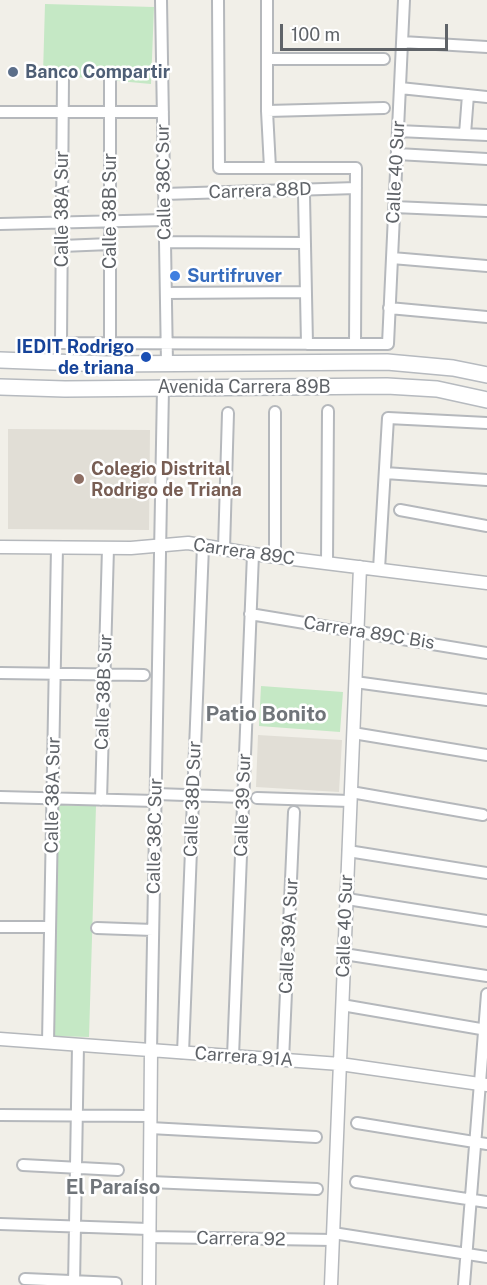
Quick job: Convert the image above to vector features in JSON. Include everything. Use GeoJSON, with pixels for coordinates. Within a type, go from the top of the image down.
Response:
{"type":"FeatureCollection","features":[{"type":"Feature","properties":{"kind":"main road","name":"Avenida Carrera 89B"},"geometry":{"type":"LineString","coordinates":[[0,360],[96,363],[387,362],[453,368],[487,375]]}},
{"type":"Feature","properties":{"kind":"main road","name":"Avenida Carrera 89B"},"geometry":{"type":"LineString","coordinates":[[0,387],[65,389],[399,386],[437,389],[487,400]]}},
{"type":"Feature","properties":{"kind":"street","name":"Calle 38C Sur"},"geometry":{"type":"LineString","coordinates":[[161,0],[167,363]]}},
{"type":"Feature","properties":{"kind":"street","name":"Carrera 88D"},"geometry":{"type":"LineString","coordinates":[[164,194],[356,188],[356,168],[219,168],[218,0]]}},
{"type":"Feature","properties":{"kind":"street"},"geometry":{"type":"LineString","coordinates":[[267,0],[267,111],[270,168]]}},
{"type":"Feature","properties":{"kind":"street","name":"Calle 40 Sur"},"geometry":{"type":"LineString","coordinates":[[355,344],[388,344],[404,0]]}},
{"type":"Feature","properties":{"kind":"street"},"geometry":{"type":"LineString","coordinates":[[402,42],[487,47]]}},
{"type":"Feature","properties":{"kind":"street"},"geometry":{"type":"LineString","coordinates":[[267,59],[384,59]]}},
{"type":"Feature","properties":{"kind":"street","name":"Calle 38A Sur"},"geometry":{"type":"LineString","coordinates":[[63,76],[62,343],[110,343]]}},
{"type":"Feature","properties":{"kind":"street","name":"Calle 38B Sur"},"geometry":{"type":"LineString","coordinates":[[110,80],[110,343]]}},
{"type":"Feature","properties":{"kind":"street"},"geometry":{"type":"LineString","coordinates":[[400,88],[487,96]]}},
{"type":"Feature","properties":{"kind":"street"},"geometry":{"type":"LineString","coordinates":[[465,134],[468,95]]}},
{"type":"Feature","properties":{"kind":"street"},"geometry":{"type":"LineString","coordinates":[[267,111],[384,108]]}},
{"type":"Feature","properties":{"kind":"street"},"geometry":{"type":"LineString","coordinates":[[0,112],[163,112]]}},
{"type":"Feature","properties":{"kind":"street"},"geometry":{"type":"LineString","coordinates":[[398,131],[487,135]]}},
{"type":"Feature","properties":{"kind":"street"},"geometry":{"type":"LineString","coordinates":[[397,154],[487,159]]}},
{"type":"Feature","properties":{"kind":"street"},"geometry":{"type":"LineString","coordinates":[[110,343],[355,344],[356,188]]}},
{"type":"Feature","properties":{"kind":"street"},"geometry":{"type":"LineString","coordinates":[[304,195],[307,344]]}},
{"type":"Feature","properties":{"kind":"street"},"geometry":{"type":"LineString","coordinates":[[394,207],[487,211]]}},
{"type":"Feature","properties":{"kind":"street"},"geometry":{"type":"LineString","coordinates":[[0,224],[165,220]]}},
{"type":"Feature","properties":{"kind":"street"},"geometry":{"type":"LineString","coordinates":[[165,242],[305,243]]}},
{"type":"Feature","properties":{"kind":"street"},"geometry":{"type":"LineString","coordinates":[[62,246],[110,244]]}},
{"type":"Feature","properties":{"kind":"street"},"geometry":{"type":"LineString","coordinates":[[392,258],[487,266]]}},
{"type":"Feature","properties":{"kind":"street"},"geometry":{"type":"LineString","coordinates":[[166,293],[306,292]]}},
{"type":"Feature","properties":{"kind":"street"},"geometry":{"type":"LineString","coordinates":[[389,308],[487,317]]}},
{"type":"Feature","properties":{"kind":"street","name":"Calle 38C Sur"},"geometry":{"type":"LineString","coordinates":[[149,1285],[163,388]]}},
{"type":"Feature","properties":{"kind":"street"},"geometry":{"type":"LineString","coordinates":[[327,563],[328,411]]}},
{"type":"Feature","properties":{"kind":"street"},"geometry":{"type":"LineString","coordinates":[[274,557],[276,412]]}},
{"type":"Feature","properties":{"kind":"street"},"geometry":{"type":"LineString","coordinates":[[224,549],[228,413]]}},
{"type":"Feature","properties":{"kind":"street"},"geometry":{"type":"LineString","coordinates":[[380,569],[388,418],[487,423]]}},
{"type":"Feature","properties":{"kind":"street"},"geometry":{"type":"LineString","coordinates":[[385,473],[487,480]]}},
{"type":"Feature","properties":{"kind":"street"},"geometry":{"type":"LineString","coordinates":[[400,510],[487,526]]}},
{"type":"Feature","properties":{"kind":"street","name":"Carrera 89C"},"geometry":{"type":"LineString","coordinates":[[0,546],[131,548],[181,543],[274,557],[487,583]]}},
{"type":"Feature","properties":{"kind":"street","name":"Calle 38D Sur"},"geometry":{"type":"LineString","coordinates":[[183,1053],[203,546]]}},
{"type":"Feature","properties":{"kind":"street","name":"Calle 38A Sur"},"geometry":{"type":"LineString","coordinates":[[48,1042],[57,547]]}},
{"type":"Feature","properties":{"kind":"street","name":"Calle 38B Sur"},"geometry":{"type":"LineString","coordinates":[[101,800],[108,548]]}},
{"type":"Feature","properties":{"kind":"street","name":"Calle 39 Sur"},"geometry":{"type":"LineString","coordinates":[[233,1056],[253,554]]}},
{"type":"Feature","properties":{"kind":"street","name":"Calle 40 Sur"},"geometry":{"type":"LineString","coordinates":[[331,1285],[360,567]]}},
{"type":"Feature","properties":{"kind":"street","name":"Carrera 89C Bis"},"geometry":{"type":"LineString","coordinates":[[250,614],[487,653]]}},
{"type":"Feature","properties":{"kind":"street"},"geometry":{"type":"LineString","coordinates":[[0,674],[144,675]]}},
{"type":"Feature","properties":{"kind":"street"},"geometry":{"type":"LineString","coordinates":[[355,682],[487,700]]}},
{"type":"Feature","properties":{"kind":"street"},"geometry":{"type":"LineString","coordinates":[[353,733],[487,755]]}},
{"type":"Feature","properties":{"kind":"street"},"geometry":{"type":"LineString","coordinates":[[0,797],[101,800],[194,795],[243,797]]}},
{"type":"Feature","properties":{"kind":"street"},"geometry":{"type":"LineString","coordinates":[[257,798],[351,797],[483,815]]}},
{"type":"Feature","properties":{"kind":"street","name":"Calle 39A Sur"},"geometry":{"type":"LineString","coordinates":[[283,1060],[294,812]]}},
{"type":"Feature","properties":{"kind":"street"},"geometry":{"type":"LineString","coordinates":[[348,851],[487,873]]}},
{"type":"Feature","properties":{"kind":"street"},"geometry":{"type":"LineString","coordinates":[[347,899],[487,921]]}},
{"type":"Feature","properties":{"kind":"street"},"geometry":{"type":"LineString","coordinates":[[0,927],[50,927]]}},
{"type":"Feature","properties":{"kind":"street"},"geometry":{"type":"LineString","coordinates":[[97,928],[153,930]]}},
{"type":"Feature","properties":{"kind":"street"},"geometry":{"type":"LineString","coordinates":[[344,954],[487,976]]}},
{"type":"Feature","properties":{"kind":"street"},"geometry":{"type":"LineString","coordinates":[[465,1285],[476,1142],[484,1084],[487,994]]}},
{"type":"Feature","properties":{"kind":"street"},"geometry":{"type":"LineString","coordinates":[[342,1005],[486,1029]]}},
{"type":"Feature","properties":{"kind":"street","name":"Carrera 91A"},"geometry":{"type":"LineString","coordinates":[[0,1039],[340,1064],[484,1084]]}},
{"type":"Feature","properties":{"kind":"street"},"geometry":{"type":"LineString","coordinates":[[74,1283],[78,1045]]}},
{"type":"Feature","properties":{"kind":"street"},"geometry":{"type":"LineString","coordinates":[[0,1115],[77,1116],[316,1137]]}},
{"type":"Feature","properties":{"kind":"street"},"geometry":{"type":"LineString","coordinates":[[357,1123],[487,1144]]}},
{"type":"Feature","properties":{"kind":"street"},"geometry":{"type":"LineString","coordinates":[[23,1165],[118,1170]]}},
{"type":"Feature","properties":{"kind":"street"},"geometry":{"type":"LineString","coordinates":[[150,1182],[317,1189]]}},
{"type":"Feature","properties":{"kind":"street"},"geometry":{"type":"LineString","coordinates":[[356,1182],[487,1202]]}},
{"type":"Feature","properties":{"kind":"street","name":"Carrera 92"},"geometry":{"type":"LineString","coordinates":[[0,1224],[75,1226],[149,1233],[333,1236],[487,1257]]}},
{"type":"Feature","properties":{"kind":"street"},"geometry":{"type":"LineString","coordinates":[[25,1279],[74,1283],[116,1283]]}},
{"type":"Feature","properties":{"kind":"shaded area","name":"Colegio Distrital Rodrigo de Triana"},"geometry":{"type":"Polygon","coordinates":[[[8,429],[150,430],[149,530],[8,529],[8,429]]]}},
{"type":"Feature","properties":{"kind":"shaded area"},"geometry":{"type":"Polygon","coordinates":[[[258,735],[342,740],[339,792],[256,787],[258,735]]]}},
{"type":"Feature","properties":{"kind":"green space"},"geometry":{"type":"Polygon","coordinates":[[[45,4],[154,7],[151,84],[43,74],[45,4]]]}},
{"type":"Feature","properties":{"kind":"green space"},"geometry":{"type":"Polygon","coordinates":[[[261,686],[343,692],[340,732],[259,726],[261,686]]]}},
{"type":"Feature","properties":{"kind":"green space"},"geometry":{"type":"Polygon","coordinates":[[[59,805],[96,806],[89,1037],[52,1036],[59,805]]]}},
{"type":"Feature","properties":{"kind":"place","name":"Banco Compartir"},"geometry":{"type":"Point","coordinates":[13,72]}},
{"type":"Feature","properties":{"kind":"place","name":"Surtifruver"},"geometry":{"type":"Point","coordinates":[175,276]}},
{"type":"Feature","properties":{"kind":"place","name":"IEDIT Rodrigo de triana"},"geometry":{"type":"Point","coordinates":[146,357]}},
{"type":"Feature","properties":{"kind":"place","name":"Colegio Distrital Rodrigo de Triana"},"geometry":{"type":"Point","coordinates":[79,479]}},
{"type":"Feature","properties":{"kind":"district","name":"Patio Bonito"},"geometry":{"type":"Point","coordinates":[266,715]}},
{"type":"Feature","properties":{"kind":"district","name":"El Paraíso"},"geometry":{"type":"Point","coordinates":[113,1188]}}]}
